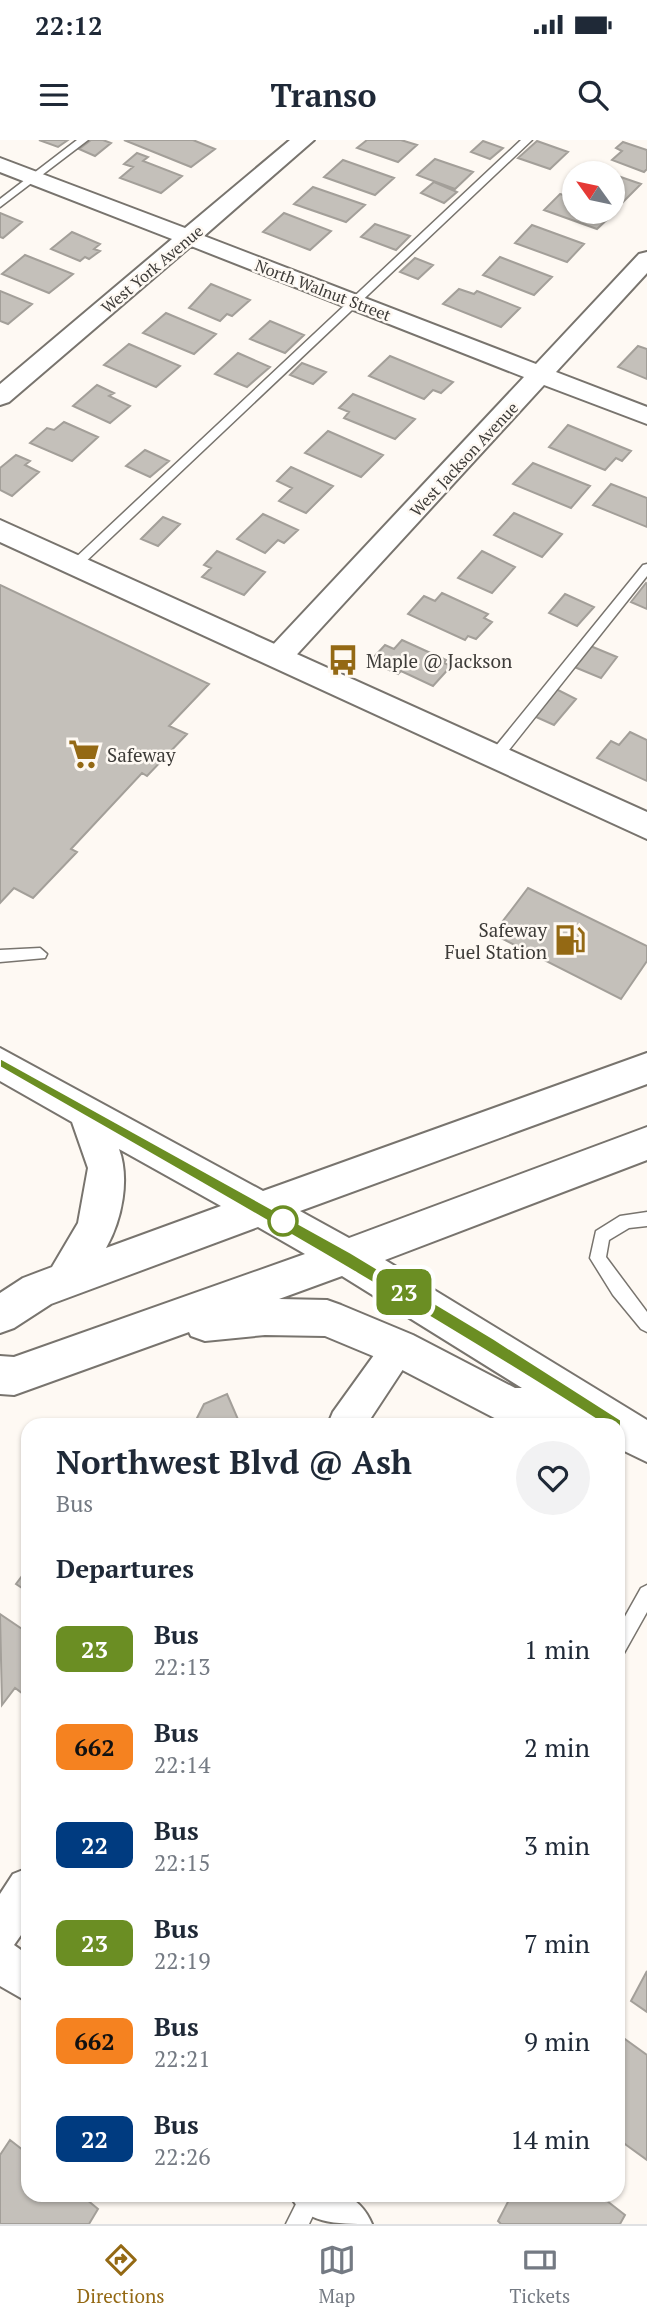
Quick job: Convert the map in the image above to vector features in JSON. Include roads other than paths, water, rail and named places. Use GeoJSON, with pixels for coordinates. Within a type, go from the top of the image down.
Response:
{"type":"FeatureCollection","features":[{"type":"Feature","properties":{"kind":"main road"},"geometry":{"type":"LineString","coordinates":[[0,530],[647,826]]}},
{"type":"Feature","properties":{"kind":"main road"},"geometry":{"type":"LineString","coordinates":[[0,1063],[346,1258],[489,1343],[604,1418]]}},
{"type":"Feature","properties":{"kind":"main road"},"geometry":{"type":"LineString","coordinates":[[0,1315],[37,1291],[66,1279],[647,1068]]}},
{"type":"Feature","properties":{"kind":"main road"},"geometry":{"type":"LineString","coordinates":[[66,1279],[97,1227],[107,1168],[87,1112]]}},
{"type":"Feature","properties":{"kind":"main road"},"geometry":{"type":"LineString","coordinates":[[0,1376],[14,1376],[346,1258],[647,1143]]}},
{"type":"Feature","properties":{"kind":"main road"},"geometry":{"type":"LineString","coordinates":[[148,1328],[265,1317],[327,1318],[399,1348],[511,1407],[588,1418]]}},
{"type":"Feature","properties":{"kind":"main road"},"geometry":{"type":"LineString","coordinates":[[625,1430],[647,1442]]}},
{"type":"Feature","properties":{"kind":"street","name":"West York Avenue"},"geometry":{"type":"LineString","coordinates":[[0,397],[303,140]]}},
{"type":"Feature","properties":{"kind":"street","name":"North Walnut Street"},"geometry":{"type":"LineString","coordinates":[[0,164],[647,416]]}},
{"type":"Feature","properties":{"kind":"street","name":"West Jackson Avenue"},"geometry":{"type":"LineString","coordinates":[[279,656],[647,259]]}},
{"type":"Feature","properties":{"kind":"street"},"geometry":{"type":"LineString","coordinates":[[350,1418],[399,1348]]}},
{"type":"Feature","properties":{"kind":"street"},"geometry":{"type":"LineString","coordinates":[[0,1930],[21,1899]]}},
{"type":"Feature","properties":{"kind":"street"},"geometry":{"type":"LineString","coordinates":[[0,1960],[21,1976]]}},
{"type":"Feature","properties":{"kind":"street"},"geometry":{"type":"LineString","coordinates":[[308,2202],[349,2224]]}},
{"type":"Feature","properties":{"kind":"lane"},"geometry":{"type":"LineString","coordinates":[[0,204],[83,140]]}},
{"type":"Feature","properties":{"kind":"lane"},"geometry":{"type":"LineString","coordinates":[[76,564],[527,140]]}},
{"type":"Feature","properties":{"kind":"lane"},"geometry":{"type":"LineString","coordinates":[[496,756],[647,568]]}},
{"type":"Feature","properties":{"kind":"lane"},"geometry":{"type":"LineString","coordinates":[[0,956],[40,954]]}},
{"type":"Feature","properties":{"kind":"lane"},"geometry":{"type":"LineString","coordinates":[[647,1219],[626,1221],[602,1237],[598,1258],[619,1290],[647,1324]]}},
{"type":"Feature","properties":{"kind":"lane"},"geometry":{"type":"LineString","coordinates":[[625,1634],[647,1594]]}},
{"type":"Feature","properties":{"kind":"place","name":"Maple @ Jackson"},"geometry":{"type":"Point","coordinates":[343,660]}},
{"type":"Feature","properties":{"kind":"place","name":"Safeway"},"geometry":{"type":"Point","coordinates":[84,754]}},
{"type":"Feature","properties":{"kind":"place","name":"Safeway Fuel Station"},"geometry":{"type":"Point","coordinates":[570,940]}}]}
